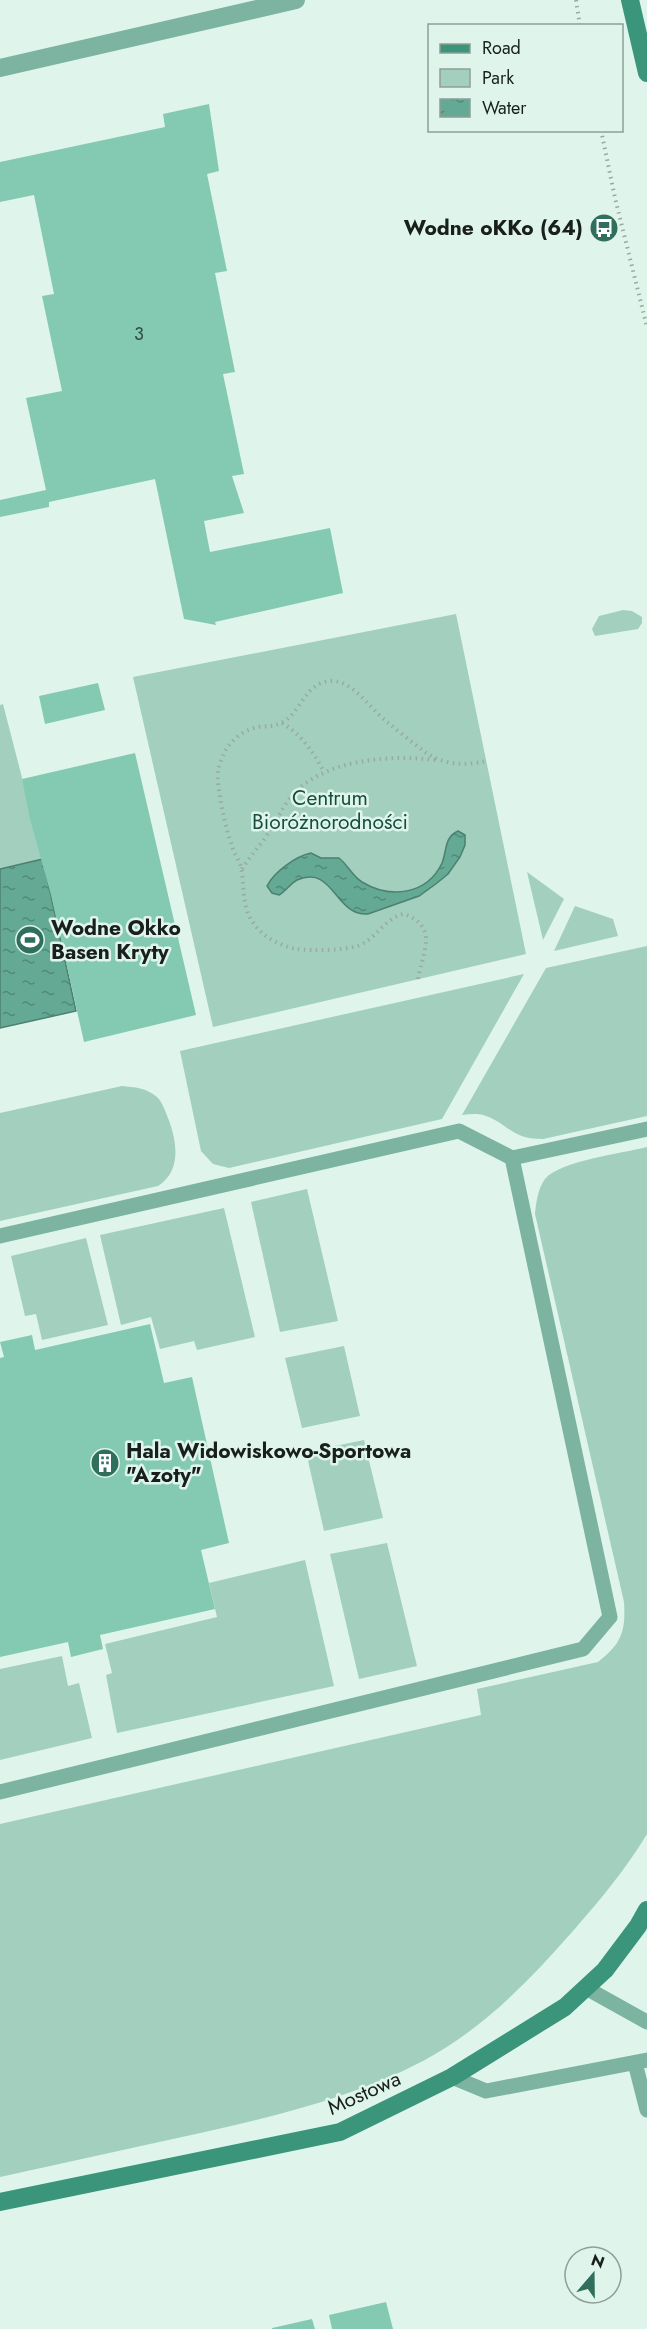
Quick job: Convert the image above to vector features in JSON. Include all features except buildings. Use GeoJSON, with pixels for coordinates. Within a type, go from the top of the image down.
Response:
{"type":"FeatureCollection","features":[{"type":"Feature","properties":{"kind":"street"},"geometry":{"type":"LineString","coordinates":[[0,68],[296,0]]}},
{"type":"Feature","properties":{"kind":"street"},"geometry":{"type":"LineString","coordinates":[[630,0],[647,73]]}},
{"type":"Feature","properties":{"kind":"street","name":"Mostowa"},"geometry":{"type":"LineString","coordinates":[[0,2202],[340,2132],[452,2077],[565,2007],[605,1970],[638,1926],[647,1910]]}},
{"type":"Feature","properties":{"kind":"lane"},"geometry":{"type":"LineString","coordinates":[[0,1236],[459,1131],[512,1158],[647,1129]]}},
{"type":"Feature","properties":{"kind":"lane"},"geometry":{"type":"LineString","coordinates":[[0,1792],[582,1649],[610,1617],[512,1158]]}},
{"type":"Feature","properties":{"kind":"lane"},"geometry":{"type":"LineString","coordinates":[[586,1988],[647,2022]]}},
{"type":"Feature","properties":{"kind":"lane"},"geometry":{"type":"LineString","coordinates":[[452,2077],[486,2091],[641,2062],[647,2110]]}},
{"type":"Feature","properties":{"kind":"path"},"geometry":{"type":"LineString","coordinates":[[576,0],[580,24]]}},
{"type":"Feature","properties":{"kind":"path"},"geometry":{"type":"LineString","coordinates":[[601,132],[647,327]]}},
{"type":"Feature","properties":{"kind":"path"},"geometry":{"type":"LineString","coordinates":[[418,979],[427,941],[426,934],[418,921],[404,914],[398,915],[363,944],[356,947],[296,949],[275,942],[254,926],[243,895],[241,870],[230,839],[219,788],[218,770],[227,747],[240,735],[257,727],[282,723],[312,689],[330,681],[342,683],[363,698],[385,721],[426,753],[442,760]]}},
{"type":"Feature","properties":{"kind":"path"},"geometry":{"type":"LineString","coordinates":[[282,723],[303,740],[324,772]]}},
{"type":"Feature","properties":{"kind":"path"},"geometry":{"type":"LineString","coordinates":[[241,870],[268,834],[289,800],[304,785],[324,772],[340,765],[369,761],[420,759],[471,765],[486,761]]}},
{"type":"Feature","properties":{"kind":"green space"},"geometry":{"type":"Polygon","coordinates":[[[623,610],[632,611],[642,617],[642,623],[638,629],[595,636],[592,629],[599,616],[623,610]]]}},
{"type":"Feature","properties":{"kind":"green space","name":"Centrum Bioróżnorodności"},"geometry":{"type":"Polygon","coordinates":[[[456,614],[526,954],[213,1027],[133,677],[456,614]]]}},
{"type":"Feature","properties":{"kind":"green space"},"geometry":{"type":"Polygon","coordinates":[[[3,704],[43,859],[0,869],[0,705],[3,704]]]}},
{"type":"Feature","properties":{"kind":"green space"},"geometry":{"type":"Polygon","coordinates":[[[527,872],[564,899],[543,940],[527,872]]]}},
{"type":"Feature","properties":{"kind":"green space"},"geometry":{"type":"Polygon","coordinates":[[[575,906],[613,919],[618,936],[554,951],[575,906]]]}},
{"type":"Feature","properties":{"kind":"green space"},"geometry":{"type":"Polygon","coordinates":[[[647,946],[647,1116],[543,1139],[524,1137],[483,1115],[462,1115],[546,968],[647,946]]]}},
{"type":"Feature","properties":{"kind":"green space"},"geometry":{"type":"Polygon","coordinates":[[[524,974],[442,1119],[229,1168],[213,1164],[201,1151],[180,1051],[524,974]]]}},
{"type":"Feature","properties":{"kind":"green space"},"geometry":{"type":"Polygon","coordinates":[[[122,1086],[149,1092],[157,1097],[164,1107],[175,1146],[174,1164],[166,1180],[158,1186],[0,1221],[0,1113],[122,1086]]]}},
{"type":"Feature","properties":{"kind":"green space"},"geometry":{"type":"Polygon","coordinates":[[[647,1147],[647,1834],[639,1847],[593,1908],[522,1986],[466,2034],[423,2061],[365,2087],[305,2107],[213,2130],[0,2177],[0,1824],[481,1715],[477,1689],[598,1662],[617,1643],[623,1629],[624,1602],[535,1214],[541,1187],[552,1173],[593,1158],[647,1147]]]}},
{"type":"Feature","properties":{"kind":"green space"},"geometry":{"type":"Polygon","coordinates":[[[307,1189],[338,1321],[280,1332],[251,1202],[307,1189]]]}},
{"type":"Feature","properties":{"kind":"green space"},"geometry":{"type":"Polygon","coordinates":[[[224,1208],[255,1337],[197,1350],[194,1341],[160,1349],[151,1317],[121,1325],[100,1235],[224,1208]]]}},
{"type":"Feature","properties":{"kind":"green space"},"geometry":{"type":"Polygon","coordinates":[[[86,1238],[108,1325],[42,1340],[36,1314],[25,1316],[11,1256],[86,1238]]]}},
{"type":"Feature","properties":{"kind":"green space"},"geometry":{"type":"Polygon","coordinates":[[[344,1346],[360,1416],[302,1428],[285,1358],[344,1346]]]}},
{"type":"Feature","properties":{"kind":"green space"},"geometry":{"type":"Polygon","coordinates":[[[364,1440],[383,1518],[324,1531],[306,1452],[364,1440]]]}},
{"type":"Feature","properties":{"kind":"green space"},"geometry":{"type":"Polygon","coordinates":[[[387,1543],[417,1666],[359,1679],[330,1554],[387,1543]]]}},
{"type":"Feature","properties":{"kind":"green space"},"geometry":{"type":"Polygon","coordinates":[[[305,1560],[334,1686],[117,1733],[106,1675],[112,1673],[105,1644],[217,1617],[209,1583],[305,1560]]]}},
{"type":"Feature","properties":{"kind":"green space"},"geometry":{"type":"Polygon","coordinates":[[[62,1656],[68,1686],[79,1683],[92,1738],[0,1760],[0,1669],[62,1656]]]}},
{"type":"Feature","properties":{"kind":"water"},"geometry":{"type":"Polygon","coordinates":[[[458,831],[465,835],[465,845],[448,874],[419,896],[368,914],[348,907],[327,884],[319,879],[309,877],[297,880],[279,895],[272,893],[267,886],[286,865],[311,853],[321,858],[339,858],[359,880],[373,887],[384,891],[407,891],[427,882],[435,874],[442,863],[450,837],[458,831]]]}},
{"type":"Feature","properties":{"kind":"water","name":"Wodne Okko Basen Kryty"},"geometry":{"type":"Polygon","coordinates":[[[43,859],[76,1011],[0,1028],[0,869],[43,859]]]}},
{"type":"Feature","properties":{"kind":"place","name":"Wodne oKKo (64)"},"geometry":{"type":"Point","coordinates":[604,228]}},
{"type":"Feature","properties":{"kind":"place","name":"Wodne Okko Basen Kryty"},"geometry":{"type":"Point","coordinates":[30,940]}},
{"type":"Feature","properties":{"kind":"place","name":"Hala Widowiskowo-Sportowa \"Azoty\""},"geometry":{"type":"Point","coordinates":[105,1463]}}]}
